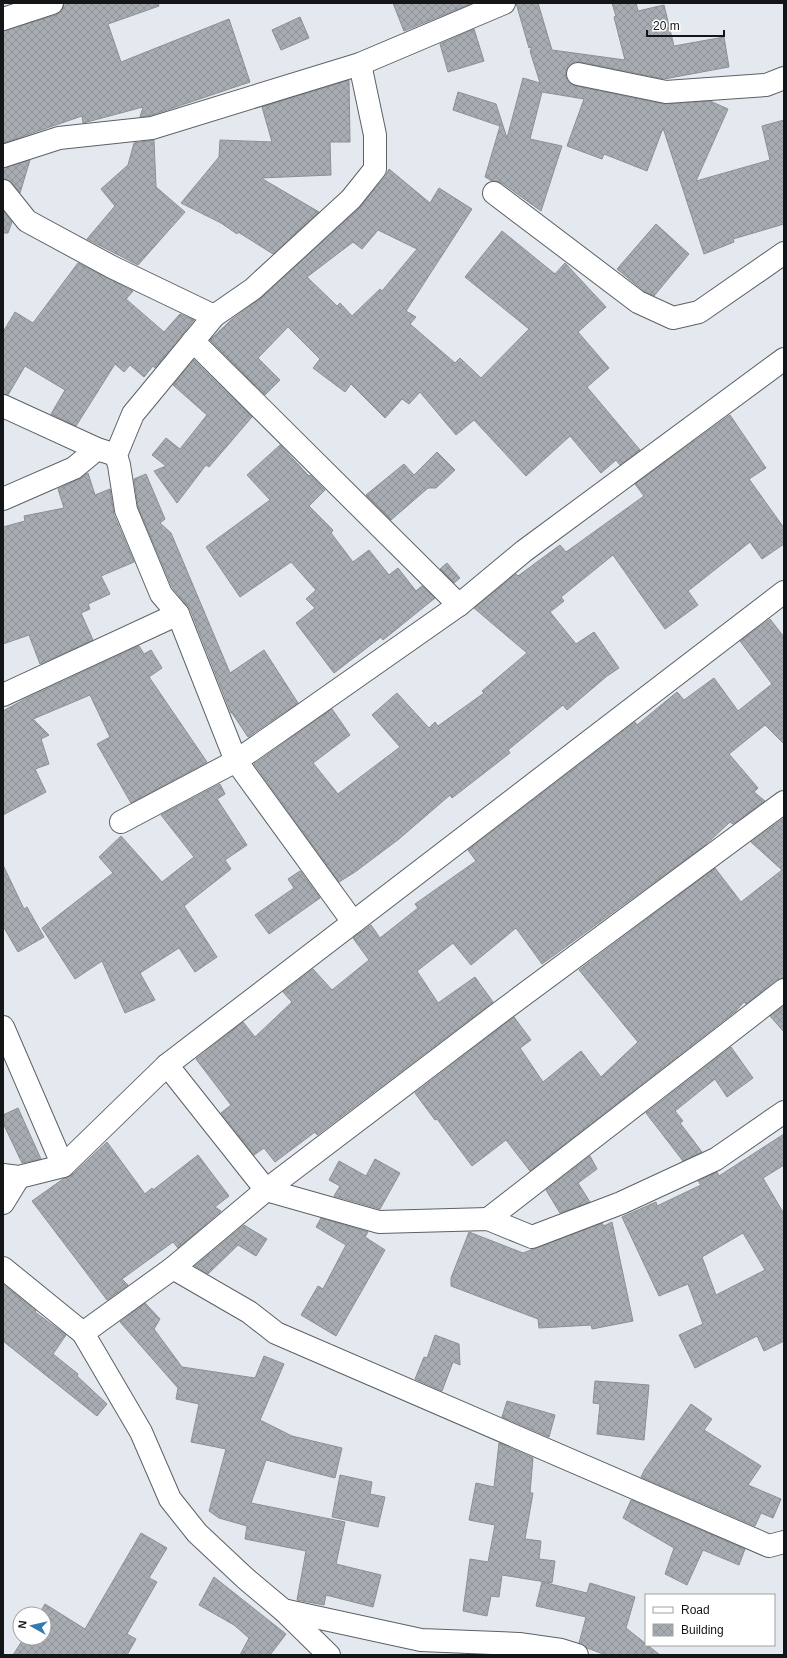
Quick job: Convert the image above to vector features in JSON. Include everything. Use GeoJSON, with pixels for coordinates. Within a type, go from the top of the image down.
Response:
{"type":"FeatureCollection","features":[{"type":"Feature","properties":{"kind":"street"},"geometry":{"type":"LineString","coordinates":[[3,19],[52,3]]}},
{"type":"Feature","properties":{"kind":"street"},"geometry":{"type":"LineString","coordinates":[[3,156],[59,138],[152,128],[360,64],[504,3]]}},
{"type":"Feature","properties":{"kind":"street"},"geometry":{"type":"LineString","coordinates":[[3,499],[107,452],[133,414],[214,316],[253,289],[350,199],[376,169],[375,135],[360,64]]}},
{"type":"Feature","properties":{"kind":"street"},"geometry":{"type":"LineString","coordinates":[[578,74],[666,92],[766,85],[784,78]]}},
{"type":"Feature","properties":{"kind":"street"},"geometry":{"type":"LineString","coordinates":[[3,191],[27,221],[112,267],[214,316]]}},
{"type":"Feature","properties":{"kind":"street"},"geometry":{"type":"LineString","coordinates":[[494,193],[638,302],[673,318],[699,312],[784,253]]}},
{"type":"Feature","properties":{"kind":"street"},"geometry":{"type":"LineString","coordinates":[[194,341],[458,605]]}},
{"type":"Feature","properties":{"kind":"street"},"geometry":{"type":"LineString","coordinates":[[121,822],[236,761],[458,605],[524,551],[784,359]]}},
{"type":"Feature","properties":{"kind":"street"},"geometry":{"type":"LineString","coordinates":[[3,406],[107,452],[119,465],[126,510],[161,594],[178,614],[236,761],[353,922]]}},
{"type":"Feature","properties":{"kind":"street"},"geometry":{"type":"LineString","coordinates":[[3,1203],[11,1176],[63,1166],[167,1065],[784,592]]}},
{"type":"Feature","properties":{"kind":"street"},"geometry":{"type":"LineString","coordinates":[[3,695],[178,614]]}},
{"type":"Feature","properties":{"kind":"street"},"geometry":{"type":"LineString","coordinates":[[83,1333],[173,1268],[266,1190],[509,1005],[784,802]]}},
{"type":"Feature","properties":{"kind":"street"},"geometry":{"type":"LineString","coordinates":[[488,1219],[784,990]]}},
{"type":"Feature","properties":{"kind":"street"},"geometry":{"type":"LineString","coordinates":[[3,1027],[63,1166]]}},
{"type":"Feature","properties":{"kind":"street"},"geometry":{"type":"LineString","coordinates":[[167,1065],[266,1190],[379,1222],[488,1219],[532,1237],[621,1203],[716,1159],[784,1112]]}},
{"type":"Feature","properties":{"kind":"street"},"geometry":{"type":"LineString","coordinates":[[3,1268],[83,1333],[141,1432],[170,1499],[197,1533],[245,1578],[283,1610],[329,1655]]}},
{"type":"Feature","properties":{"kind":"street"},"geometry":{"type":"LineString","coordinates":[[173,1268],[249,1312],[276,1333],[769,1546],[784,1542]]}},
{"type":"Feature","properties":{"kind":"street"},"geometry":{"type":"LineString","coordinates":[[283,1610],[421,1640],[519,1644],[561,1650],[577,1655]]}},
{"type":"Feature","properties":{"kind":"building"},"geometry":{"type":"Polygon","coordinates":[[[64,3],[158,3],[159,6],[108,24],[121,62],[229,19],[250,82],[149,116],[140,117],[143,107],[83,123],[82,116],[3,143],[3,31],[56,15],[62,11],[64,3]]]}},
{"type":"Feature","properties":{"kind":"building"},"geometry":{"type":"Polygon","coordinates":[[[393,3],[470,3],[470,4],[404,31],[393,3]]]}},
{"type":"Feature","properties":{"kind":"building"},"geometry":{"type":"Polygon","coordinates":[[[516,3],[538,3],[552,50],[625,60],[612,3],[636,3],[638,11],[664,5],[674,46],[724,37],[729,67],[664,79],[574,62],[568,66],[566,78],[569,83],[576,86],[664,104],[710,101],[728,109],[696,181],[770,160],[762,126],[784,120],[784,224],[733,239],[734,242],[704,254],[663,128],[647,171],[604,154],[602,159],[567,146],[584,99],[542,92],[530,139],[562,146],[541,211],[502,183],[492,181],[485,177],[500,126],[453,110],[458,92],[496,104],[507,138],[523,78],[540,83],[530,51],[532,47],[529,48],[516,3]]]}},
{"type":"Feature","properties":{"kind":"building"},"geometry":{"type":"Polygon","coordinates":[[[300,17],[309,38],[281,50],[272,30],[300,17]]]}},
{"type":"Feature","properties":{"kind":"building"},"geometry":{"type":"Polygon","coordinates":[[[474,29],[484,61],[448,72],[440,44],[474,29]]]}},
{"type":"Feature","properties":{"kind":"building"},"geometry":{"type":"Polygon","coordinates":[[[349,80],[350,142],[330,142],[331,175],[261,178],[319,212],[273,254],[238,232],[237,234],[221,223],[181,203],[219,157],[220,140],[272,142],[262,107],[349,80]]]}},
{"type":"Feature","properties":{"kind":"building"},"geometry":{"type":"Polygon","coordinates":[[[154,140],[156,187],[185,212],[138,265],[87,239],[115,206],[101,189],[128,165],[134,143],[154,140]]]}},
{"type":"Feature","properties":{"kind":"building"},"geometry":{"type":"Polygon","coordinates":[[[30,160],[20,193],[12,183],[3,179],[3,168],[30,160]]]}},
{"type":"Feature","properties":{"kind":"building"},"geometry":{"type":"Polygon","coordinates":[[[389,169],[430,203],[439,188],[472,209],[406,311],[416,317],[410,324],[455,363],[460,358],[481,378],[529,329],[465,277],[502,231],[555,274],[565,263],[606,307],[578,332],[609,368],[587,387],[640,450],[620,465],[616,460],[601,473],[570,436],[526,476],[474,420],[456,435],[420,392],[409,404],[402,399],[385,418],[351,384],[345,392],[313,368],[320,359],[288,327],[258,358],[280,380],[265,395],[210,340],[231,320],[261,298],[359,208],[385,177],[389,169]],[[378,230],[362,249],[353,242],[307,277],[337,306],[340,303],[352,316],[380,289],[382,291],[417,249],[378,230]]]}},
{"type":"Feature","properties":{"kind":"building"},"geometry":{"type":"Polygon","coordinates":[[[3,211],[12,222],[8,233],[3,233],[3,211]]]}},
{"type":"Feature","properties":{"kind":"building"},"geometry":{"type":"Polygon","coordinates":[[[656,224],[689,254],[654,296],[644,291],[617,269],[656,224]]]}},
{"type":"Feature","properties":{"kind":"building"},"geometry":{"type":"Polygon","coordinates":[[[78,263],[133,291],[126,299],[164,332],[180,314],[194,320],[155,368],[153,366],[144,377],[130,365],[124,372],[115,364],[76,426],[51,414],[65,390],[25,366],[8,395],[3,394],[3,332],[15,312],[33,323],[78,263]]]}},
{"type":"Feature","properties":{"kind":"building"},"geometry":{"type":"Polygon","coordinates":[[[194,360],[252,417],[209,467],[206,465],[177,503],[154,471],[166,466],[152,455],[166,438],[180,449],[207,415],[173,385],[194,360]]]}},
{"type":"Feature","properties":{"kind":"building"},"geometry":{"type":"Polygon","coordinates":[[[730,415],[766,468],[749,479],[784,528],[784,544],[762,559],[750,542],[688,591],[698,605],[665,629],[613,555],[561,597],[564,601],[550,612],[576,644],[594,632],[619,668],[607,676],[567,710],[563,705],[508,750],[510,753],[452,798],[450,795],[399,839],[339,882],[254,764],[332,709],[350,735],[313,763],[338,794],[400,747],[372,715],[397,693],[429,728],[435,722],[438,726],[484,693],[482,691],[527,653],[474,608],[516,574],[518,576],[560,545],[566,552],[644,496],[635,484],[730,415]]]}},
{"type":"Feature","properties":{"kind":"building"},"geometry":{"type":"Polygon","coordinates":[[[280,445],[309,476],[310,475],[325,490],[309,506],[333,530],[331,533],[353,562],[369,550],[389,575],[398,568],[416,591],[422,586],[435,598],[383,640],[381,637],[334,673],[296,623],[315,608],[306,599],[316,590],[291,562],[240,597],[206,547],[270,500],[247,475],[280,445]]]}},
{"type":"Feature","properties":{"kind":"building"},"geometry":{"type":"Polygon","coordinates":[[[437,452],[455,470],[436,488],[428,488],[391,520],[366,495],[404,464],[414,475],[437,452]]]}},
{"type":"Feature","properties":{"kind":"building"},"geometry":{"type":"Polygon","coordinates":[[[88,473],[95,495],[110,489],[114,515],[134,562],[101,576],[110,594],[88,604],[90,609],[81,613],[93,640],[40,664],[29,635],[3,644],[3,527],[25,521],[24,516],[64,508],[58,489],[88,473]]]}},
{"type":"Feature","properties":{"kind":"building"},"geometry":{"type":"Polygon","coordinates":[[[146,474],[165,519],[160,523],[171,533],[230,673],[264,650],[298,703],[248,737],[231,713],[190,609],[172,587],[138,507],[134,479],[146,474]]]}},
{"type":"Feature","properties":{"kind":"building"},"geometry":{"type":"Polygon","coordinates":[[[447,563],[460,578],[454,583],[440,569],[447,563]]]}},
{"type":"Feature","properties":{"kind":"building"},"geometry":{"type":"Polygon","coordinates":[[[770,619],[784,637],[784,744],[765,725],[729,754],[758,788],[754,792],[765,801],[733,824],[730,822],[704,846],[542,964],[516,928],[471,965],[453,943],[417,971],[438,1003],[475,977],[493,1002],[317,1135],[315,1132],[275,1162],[264,1148],[254,1155],[221,1113],[231,1105],[196,1059],[243,1022],[255,1037],[292,1002],[283,992],[313,969],[332,990],[369,960],[353,938],[371,925],[380,938],[418,908],[415,904],[476,861],[468,850],[635,722],[637,725],[677,692],[684,700],[714,678],[738,711],[772,684],[740,641],[770,619]]]}},
{"type":"Feature","properties":{"kind":"building"},"geometry":{"type":"Polygon","coordinates":[[[139,646],[144,654],[151,650],[162,668],[149,677],[207,762],[131,803],[97,744],[110,737],[90,695],[33,719],[49,735],[41,739],[49,764],[35,769],[46,792],[3,815],[3,711],[25,699],[139,646]]]}},
{"type":"Feature","properties":{"kind":"building"},"geometry":{"type":"Polygon","coordinates":[[[220,784],[225,794],[217,799],[247,845],[225,860],[231,869],[184,906],[217,957],[195,972],[179,948],[140,973],[155,1000],[125,1013],[102,961],[75,979],[42,928],[113,873],[99,857],[121,836],[162,882],[194,857],[161,815],[220,784]]]}},
{"type":"Feature","properties":{"kind":"building"},"geometry":{"type":"Polygon","coordinates":[[[784,818],[784,978],[776,980],[746,1004],[744,1002],[736,1011],[530,1171],[506,1140],[472,1166],[437,1119],[435,1120],[415,1093],[514,1017],[531,1040],[520,1048],[543,1082],[581,1051],[601,1077],[638,1042],[579,970],[715,868],[741,902],[782,870],[751,842],[784,818]]]}},
{"type":"Feature","properties":{"kind":"building"},"geometry":{"type":"Polygon","coordinates":[[[3,865],[24,909],[27,907],[44,937],[18,952],[3,926],[3,865]]]}},
{"type":"Feature","properties":{"kind":"building"},"geometry":{"type":"Polygon","coordinates":[[[300,871],[320,898],[269,934],[255,915],[294,888],[288,879],[300,871]]]}},
{"type":"Feature","properties":{"kind":"building"},"geometry":{"type":"Polygon","coordinates":[[[784,1006],[784,1032],[770,1016],[784,1006]]]}},
{"type":"Feature","properties":{"kind":"building"},"geometry":{"type":"Polygon","coordinates":[[[731,1047],[753,1078],[727,1097],[715,1079],[675,1111],[683,1121],[680,1123],[702,1152],[683,1161],[646,1113],[731,1047]]]}},
{"type":"Feature","properties":{"kind":"building"},"geometry":{"type":"Polygon","coordinates":[[[18,1108],[41,1159],[22,1163],[3,1123],[3,1115],[18,1108]]]}},
{"type":"Feature","properties":{"kind":"building"},"geometry":{"type":"Polygon","coordinates":[[[784,1134],[784,1165],[763,1178],[784,1214],[784,1341],[764,1351],[757,1336],[695,1368],[679,1335],[703,1324],[688,1284],[659,1296],[622,1217],[656,1202],[657,1206],[701,1185],[698,1181],[717,1172],[719,1176],[784,1134]],[[743,1233],[702,1257],[716,1295],[765,1270],[743,1233]]]}},
{"type":"Feature","properties":{"kind":"building"},"geometry":{"type":"Polygon","coordinates":[[[107,1142],[145,1194],[152,1188],[153,1190],[198,1155],[229,1196],[215,1207],[221,1211],[178,1248],[173,1242],[122,1279],[128,1285],[107,1300],[32,1201],[63,1179],[72,1175],[107,1142]]]}},
{"type":"Feature","properties":{"kind":"building"},"geometry":{"type":"Polygon","coordinates":[[[590,1156],[597,1169],[578,1183],[590,1202],[560,1213],[546,1190],[590,1156]]]}},
{"type":"Feature","properties":{"kind":"building"},"geometry":{"type":"Polygon","coordinates":[[[375,1159],[400,1173],[380,1209],[334,1196],[340,1186],[329,1180],[339,1161],[366,1176],[375,1159]]]}},
{"type":"Feature","properties":{"kind":"building"},"geometry":{"type":"Polygon","coordinates":[[[321,1218],[368,1232],[365,1237],[385,1250],[336,1336],[301,1315],[318,1286],[323,1289],[346,1245],[316,1227],[321,1218]]]}},
{"type":"Feature","properties":{"kind":"building"},"geometry":{"type":"Polygon","coordinates":[[[612,1222],[633,1321],[592,1329],[591,1325],[539,1328],[538,1319],[451,1286],[451,1278],[469,1232],[523,1253],[602,1223],[604,1226],[612,1222]]]}},
{"type":"Feature","properties":{"kind":"building"},"geometry":{"type":"Polygon","coordinates":[[[244,1225],[267,1239],[256,1256],[238,1245],[208,1274],[195,1266],[244,1225]]]}},
{"type":"Feature","properties":{"kind":"building"},"geometry":{"type":"Polygon","coordinates":[[[3,1284],[36,1311],[35,1312],[66,1335],[53,1354],[78,1374],[77,1376],[107,1404],[97,1416],[3,1341],[3,1284]]]}},
{"type":"Feature","properties":{"kind":"building"},"geometry":{"type":"Polygon","coordinates":[[[145,1303],[160,1319],[154,1329],[182,1367],[255,1378],[264,1356],[284,1364],[260,1420],[292,1436],[342,1448],[335,1478],[266,1460],[251,1503],[345,1522],[336,1564],[381,1575],[373,1607],[326,1595],[324,1605],[297,1600],[306,1551],[245,1539],[247,1526],[219,1518],[209,1511],[226,1449],[191,1442],[199,1404],[176,1399],[178,1388],[120,1322],[145,1303]]]}},
{"type":"Feature","properties":{"kind":"building"},"geometry":{"type":"Polygon","coordinates":[[[435,1335],[459,1344],[460,1365],[453,1362],[442,1391],[415,1379],[424,1357],[427,1358],[435,1335]]]}},
{"type":"Feature","properties":{"kind":"building"},"geometry":{"type":"Polygon","coordinates":[[[595,1381],[649,1385],[644,1440],[597,1434],[600,1404],[593,1403],[595,1381]]]}},
{"type":"Feature","properties":{"kind":"building"},"geometry":{"type":"Polygon","coordinates":[[[507,1401],[555,1415],[549,1437],[502,1417],[507,1401]]]}},
{"type":"Feature","properties":{"kind":"building"},"geometry":{"type":"Polygon","coordinates":[[[691,1404],[712,1419],[704,1430],[761,1466],[748,1485],[781,1499],[773,1518],[761,1513],[755,1526],[641,1477],[645,1469],[691,1404]]]}},
{"type":"Feature","properties":{"kind":"building"},"geometry":{"type":"Polygon","coordinates":[[[499,1443],[533,1458],[530,1493],[533,1493],[525,1539],[541,1541],[539,1559],[555,1561],[552,1583],[502,1575],[499,1597],[491,1596],[487,1616],[463,1611],[470,1559],[488,1562],[495,1525],[469,1520],[476,1483],[494,1487],[499,1443]]]}},
{"type":"Feature","properties":{"kind":"building"},"geometry":{"type":"Polygon","coordinates":[[[340,1475],[372,1482],[370,1494],[385,1497],[378,1527],[332,1517],[340,1475]]]}},
{"type":"Feature","properties":{"kind":"building"},"geometry":{"type":"Polygon","coordinates":[[[631,1500],[745,1549],[739,1565],[703,1550],[687,1585],[665,1574],[674,1548],[623,1518],[631,1500]]]}},
{"type":"Feature","properties":{"kind":"building"},"geometry":{"type":"Polygon","coordinates":[[[141,1533],[167,1548],[149,1578],[157,1582],[127,1634],[136,1639],[127,1655],[13,1655],[19,1646],[52,1646],[52,1608],[85,1629],[141,1533]]]}},
{"type":"Feature","properties":{"kind":"building"},"geometry":{"type":"Polygon","coordinates":[[[214,1577],[286,1634],[270,1655],[240,1655],[249,1638],[234,1625],[199,1605],[214,1577]]]}},
{"type":"Feature","properties":{"kind":"building"},"geometry":{"type":"Polygon","coordinates":[[[542,1582],[587,1593],[590,1583],[635,1597],[626,1628],[645,1643],[645,1646],[649,1646],[660,1655],[606,1655],[587,1648],[579,1643],[586,1617],[536,1606],[542,1582]]]}}]}
